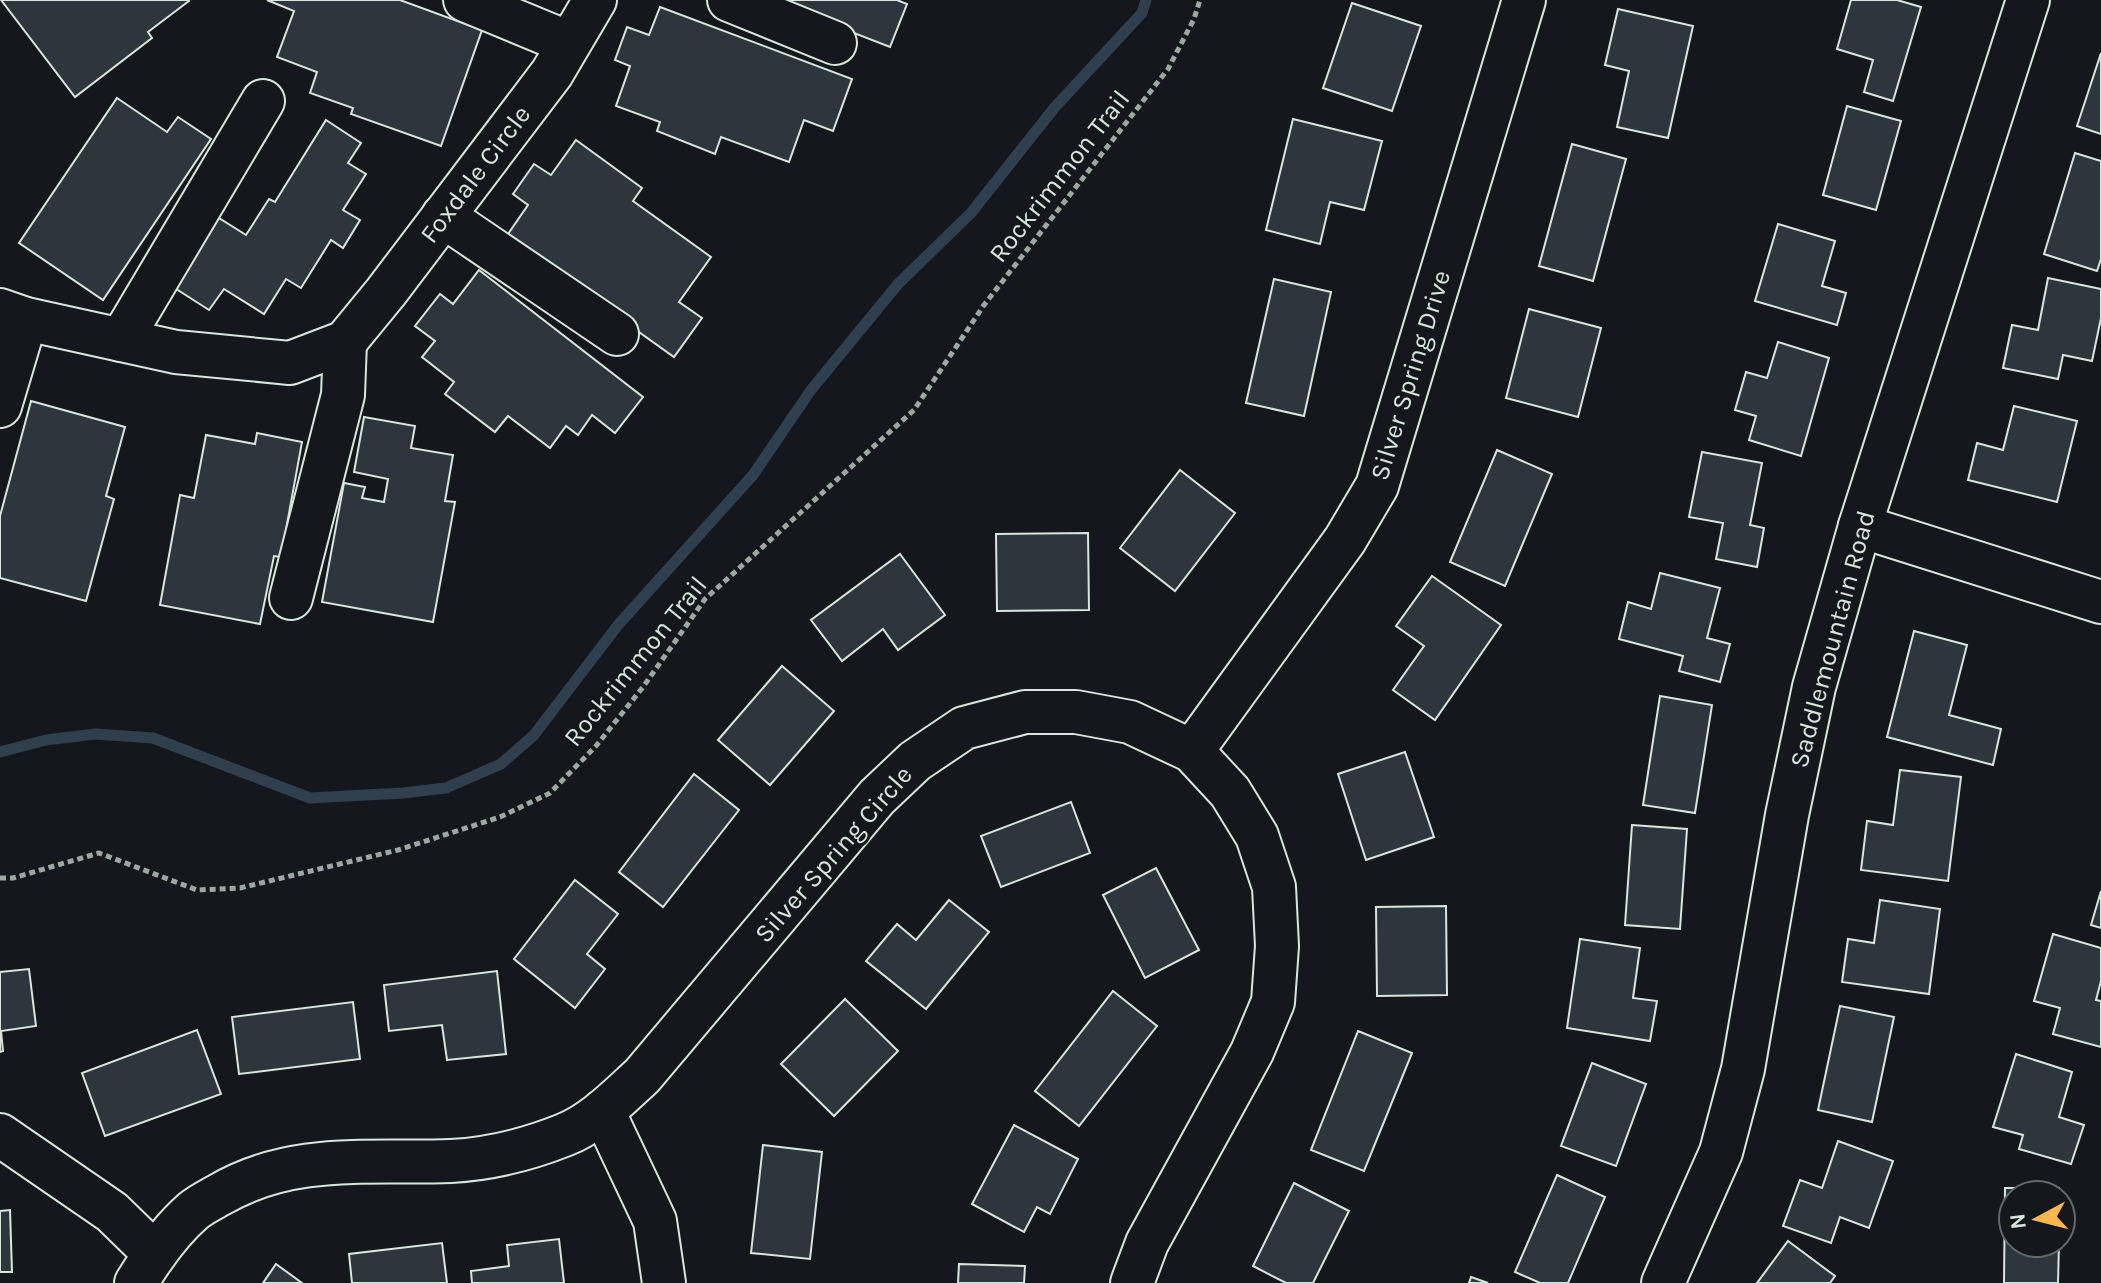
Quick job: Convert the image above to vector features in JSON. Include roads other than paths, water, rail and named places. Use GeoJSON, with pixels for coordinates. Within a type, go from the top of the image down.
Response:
{"type":"FeatureCollection","features":[{"type":"Feature","properties":{"kind":"street"},"geometry":{"type":"LineString","coordinates":[[465,0],[569,43]]}},
{"type":"Feature","properties":{"kind":"street","name":"Foxdale Circle"},"geometry":{"type":"LineString","coordinates":[[0,406],[13,315],[176,352],[290,363],[345,342],[552,73],[595,0]]}},
{"type":"Feature","properties":{"kind":"street"},"geometry":{"type":"LineString","coordinates":[[729,0],[835,43]]}},
{"type":"Feature","properties":{"kind":"street","name":"Silver Spring Drive"},"geometry":{"type":"LineString","coordinates":[[1192,751],[1345,540],[1377,486],[1524,0]]}},
{"type":"Feature","properties":{"kind":"street","name":"Saddlemountain Road"},"geometry":{"type":"LineString","coordinates":[[1663,1283],[1721,1152],[1743,1069],[1787,815],[1814,687],[1860,526],[2028,0]]}},
{"type":"Feature","properties":{"kind":"street"},"geometry":{"type":"LineString","coordinates":[[121,340],[263,101]]}},
{"type":"Feature","properties":{"kind":"street"},"geometry":{"type":"LineString","coordinates":[[443,216],[617,334]]}},
{"type":"Feature","properties":{"kind":"street"},"geometry":{"type":"LineString","coordinates":[[291,598],[343,395],[345,342]]}},
{"type":"Feature","properties":{"kind":"street"},"geometry":{"type":"LineString","coordinates":[[1860,526],[2101,602]]}},
{"type":"Feature","properties":{"kind":"street","name":"Silver Spring Circle"},"geometry":{"type":"LineString","coordinates":[[145,1268],[193,1210],[244,1181],[296,1166],[350,1161],[453,1161],[496,1155],[568,1134],[603,1111],[642,1076],[877,797],[915,761],[964,728],[1025,712],[1076,712],[1130,722],[1192,751],[1230,792],[1257,836],[1274,887],[1277,946],[1273,1002],[1252,1052],[1147,1243],[1132,1283]]}},
{"type":"Feature","properties":{"kind":"street"},"geometry":{"type":"LineString","coordinates":[[603,1111],[655,1221],[664,1283]]}},
{"type":"Feature","properties":{"kind":"street"},"geometry":{"type":"LineString","coordinates":[[0,1135],[112,1212],[145,1268]]}},
{"type":"Feature","properties":{"kind":"waterway"},"geometry":{"type":"LineString","coordinates":[[0,752],[46,740],[96,734],[153,738],[310,798],[446,788],[501,764],[534,735],[618,625],[753,475],[811,390],[898,284],[971,213],[1055,107],[1142,13],[1146,0]]}}]}
